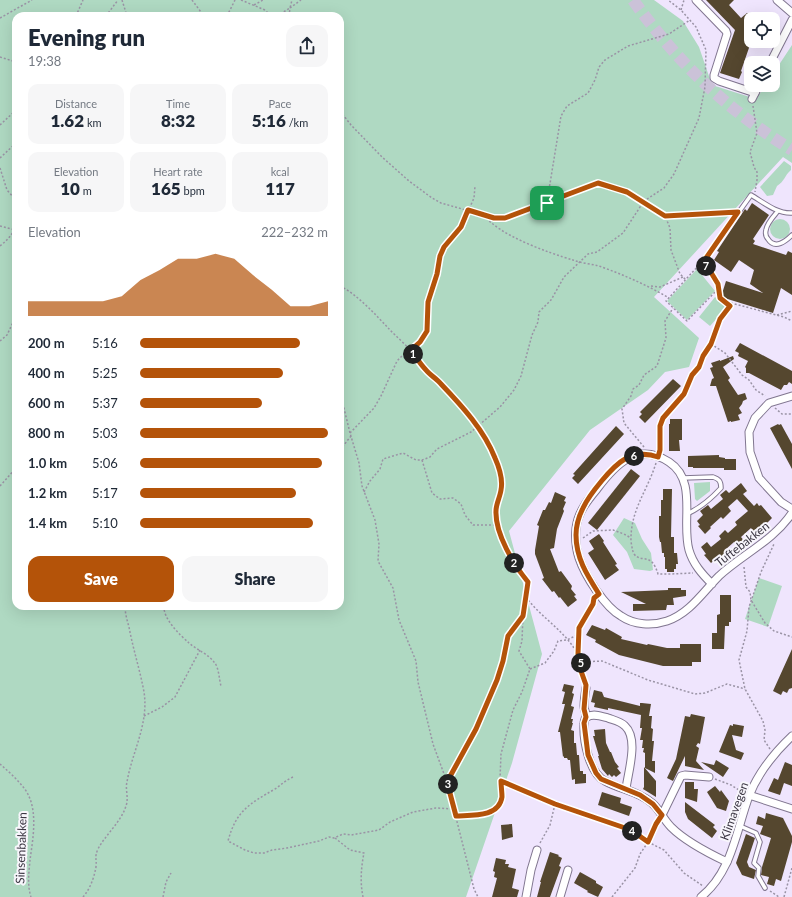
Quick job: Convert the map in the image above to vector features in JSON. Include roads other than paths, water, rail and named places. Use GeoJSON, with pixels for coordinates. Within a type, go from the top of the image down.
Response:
{"type":"FeatureCollection","features":[{"type":"Feature","properties":{"kind":"street"},"geometry":{"type":"LineString","coordinates":[[696,0],[726,31],[727,34],[714,78],[753,96],[755,92]]}},
{"type":"Feature","properties":{"kind":"street"},"geometry":{"type":"LineString","coordinates":[[777,0],[792,13]]}},
{"type":"Feature","properties":{"kind":"street"},"geometry":{"type":"LineString","coordinates":[[774,56],[792,20]]}},
{"type":"Feature","properties":{"kind":"street"},"geometry":{"type":"LineString","coordinates":[[792,396],[769,403],[755,418],[749,432],[750,452],[759,478],[781,502],[792,509]]}},
{"type":"Feature","properties":{"kind":"street","name":"Tuftebakken"},"geometry":{"type":"LineString","coordinates":[[712,584],[701,573],[692,560],[688,548],[686,532],[686,492],[683,478],[676,468],[668,461],[658,457],[646,455],[637,455],[625,459],[616,466],[586,503],[579,516],[576,529],[576,543],[580,563],[608,606],[621,617],[641,623],[655,624],[678,617],[694,604],[724,572],[789,523],[792,514]]}},
{"type":"Feature","properties":{"kind":"street"},"geometry":{"type":"LineString","coordinates":[[586,688],[584,709],[586,717],[584,723],[587,749],[596,773],[606,782],[626,789],[648,800],[674,830],[712,855],[727,862]]}},
{"type":"Feature","properties":{"kind":"street"},"geometry":{"type":"LineString","coordinates":[[586,717],[593,715],[611,719],[621,723],[629,731],[632,738],[632,751],[626,789]]}},
{"type":"Feature","properties":{"kind":"street","name":"Klimavegen"},"geometry":{"type":"LineString","coordinates":[[700,897],[717,879],[727,862],[749,795],[755,784],[768,762],[792,736]]}},
{"type":"Feature","properties":{"kind":"street"},"geometry":{"type":"LineString","coordinates":[[662,815],[681,776],[709,777]]}},
{"type":"Feature","properties":{"kind":"street"},"geometry":{"type":"LineString","coordinates":[[749,795],[792,809]]}},
{"type":"Feature","properties":{"kind":"street"},"geometry":{"type":"LineString","coordinates":[[526,897],[531,870],[537,850]]}},
{"type":"Feature","properties":{"kind":"street"},"geometry":{"type":"LineString","coordinates":[[568,870],[560,895],[568,897]]}},
{"type":"Feature","properties":{"kind":"lane"},"geometry":{"type":"LineString","coordinates":[[704,261],[750,195],[778,211],[787,214],[792,213]]}},
{"type":"Feature","properties":{"kind":"lane"},"geometry":{"type":"LineString","coordinates":[[778,211],[767,227],[765,232],[767,237],[770,242],[780,244],[792,235]]}},
{"type":"Feature","properties":{"kind":"lane"},"geometry":{"type":"LineString","coordinates":[[658,457],[660,450],[661,422],[665,415],[682,397]]}},
{"type":"Feature","properties":{"kind":"lane"},"geometry":{"type":"LineString","coordinates":[[683,478],[713,477],[717,478],[721,483],[721,488],[714,495],[697,510],[686,514]]}},
{"type":"Feature","properties":{"kind":"lane"},"geometry":{"type":"LineString","coordinates":[[740,826],[756,833],[758,837],[760,842],[754,863],[758,868],[758,876],[765,888]]}},
{"type":"Feature","properties":{"kind":"tunnel"},"geometry":{"type":"LineString","coordinates":[[633,0],[668,44],[705,83],[746,118],[792,150]]}}]}
